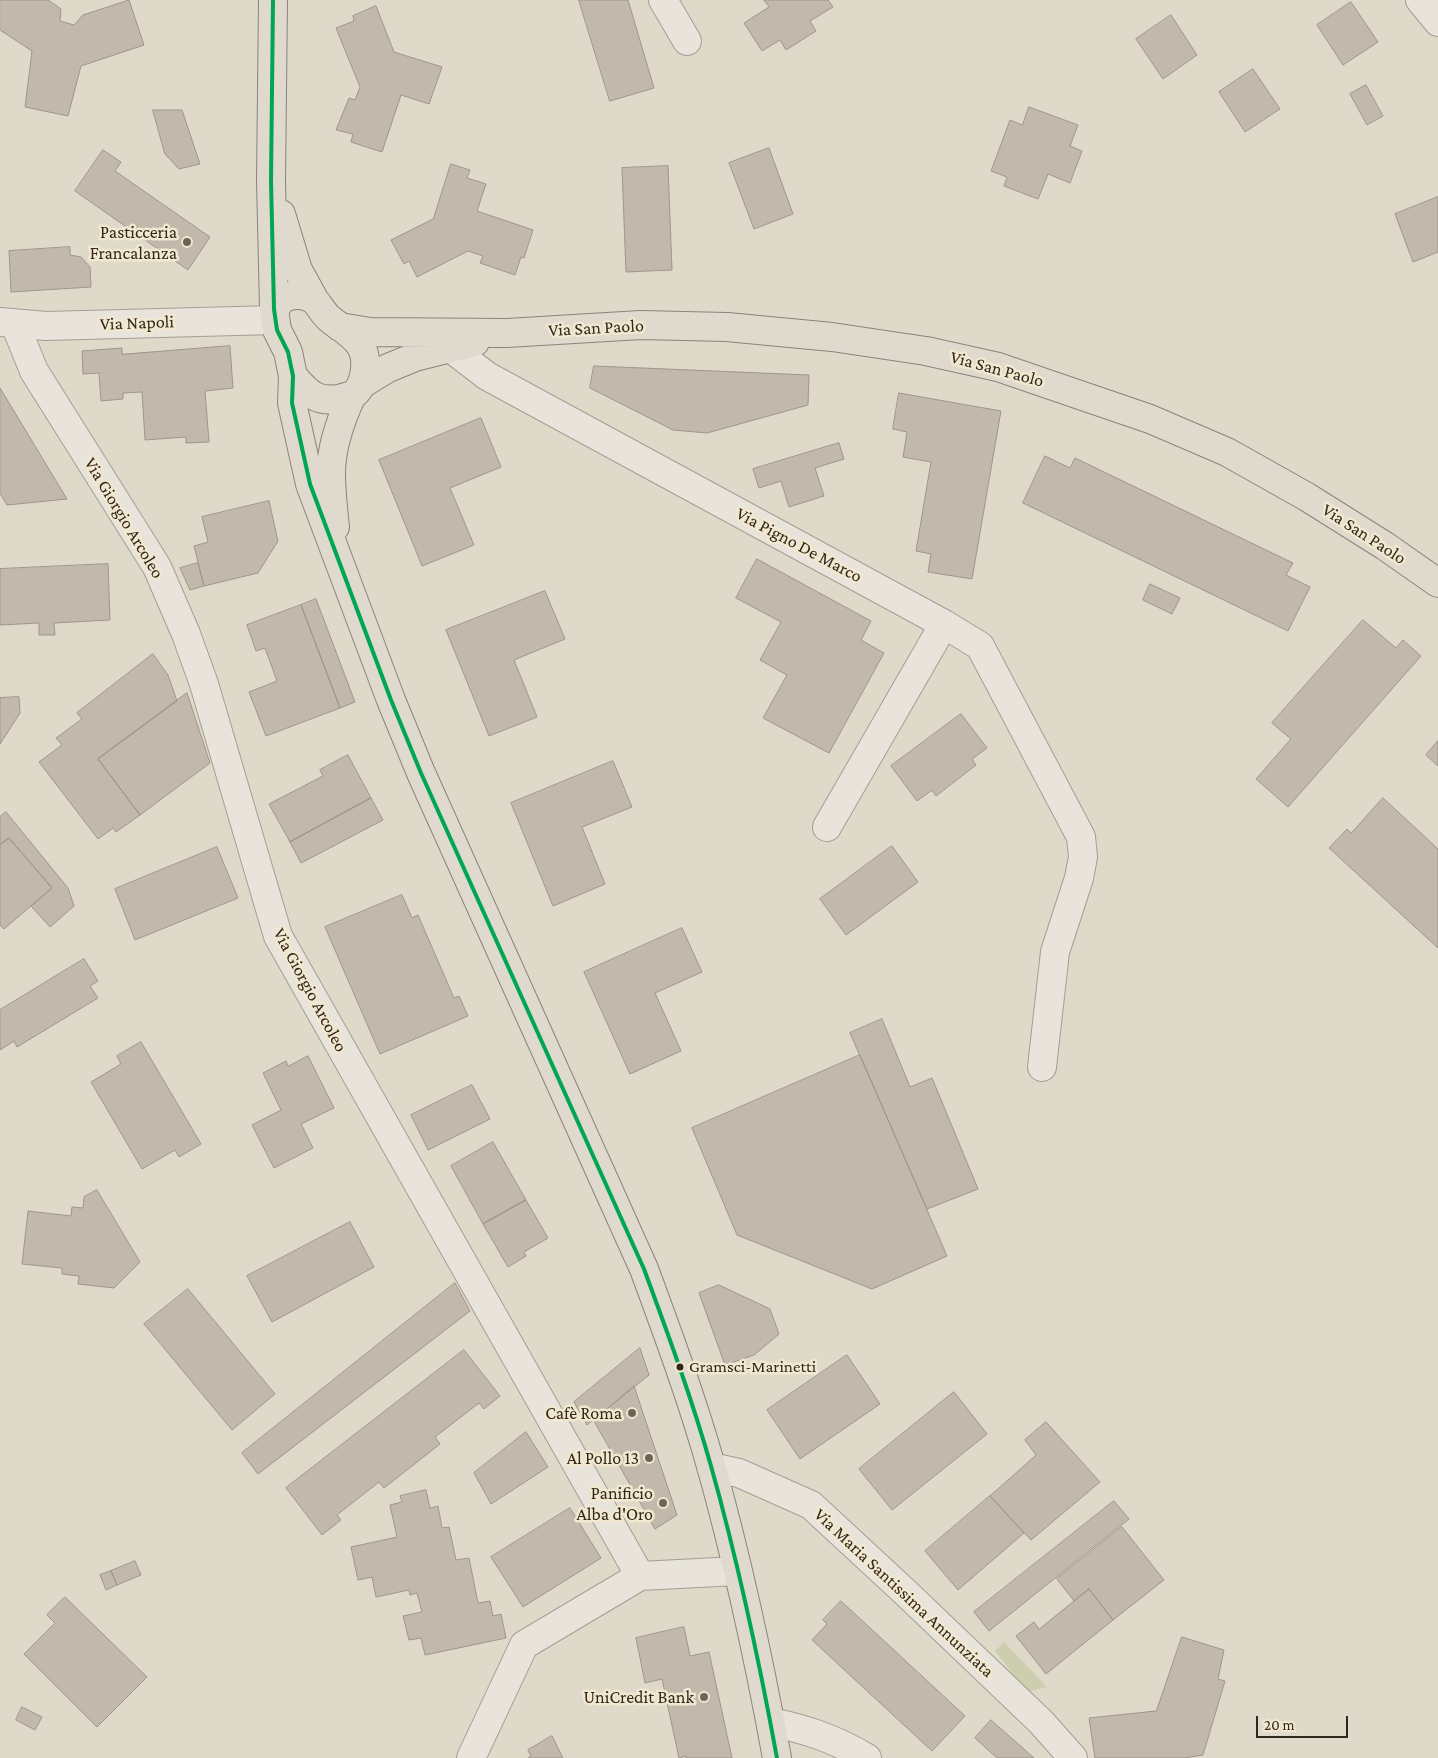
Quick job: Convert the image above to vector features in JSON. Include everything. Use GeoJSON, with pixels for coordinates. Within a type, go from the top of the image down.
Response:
{"type":"FeatureCollection","features":[{"type":"Feature","properties":{"kind":"main road"},"geometry":{"type":"LineString","coordinates":[[273,0],[271,180],[274,315],[277,330],[288,352],[293,376],[292,403],[310,484],[391,700],[421,773],[644,1269],[674,1350],[711,1467],[737,1572],[777,1758]]}},
{"type":"Feature","properties":{"kind":"main road"},"geometry":{"type":"LineString","coordinates":[[271,180],[298,270],[315,301],[329,319],[362,346],[365,365],[357,390],[344,414],[334,448],[331,472],[337,559]]}},
{"type":"Feature","properties":{"kind":"main road"},"geometry":{"type":"LineString","coordinates":[[274,315],[282,299],[305,295],[315,301]]}},
{"type":"Feature","properties":{"kind":"main road","name":"Via San Paolo"},"geometry":{"type":"LineString","coordinates":[[507,333],[641,325],[727,328],[832,337],[926,351],[998,367],[1150,418],[1227,452],[1315,502],[1385,546],[1438,583]]}},
{"type":"Feature","properties":{"kind":"main road"},"geometry":{"type":"LineString","coordinates":[[340,327],[370,332],[507,333]]}},
{"type":"Feature","properties":{"kind":"main road"},"geometry":{"type":"LineString","coordinates":[[293,376],[307,392],[319,398],[333,400],[357,390],[388,368],[415,357],[452,349],[507,333]]}},
{"type":"Feature","properties":{"kind":"street"},"geometry":{"type":"LineString","coordinates":[[663,0],[687,41]]}},
{"type":"Feature","properties":{"kind":"street"},"geometry":{"type":"LineString","coordinates":[[1420,0],[1438,22]]}},
{"type":"Feature","properties":{"kind":"street","name":"Via Napoli"},"geometry":{"type":"LineString","coordinates":[[8,323],[46,326],[274,315]]}},
{"type":"Feature","properties":{"kind":"street","name":"Via Giorgio Arcoleo"},"geometry":{"type":"LineString","coordinates":[[8,323],[34,371],[157,567],[204,684],[278,936],[640,1576]]}},
{"type":"Feature","properties":{"kind":"street","name":"Via Pigno De Marco"},"geometry":{"type":"LineString","coordinates":[[452,349],[487,376],[944,624],[980,646],[1080,837],[1083,857],[1079,878],[1055,952],[1042,1067]]}},
{"type":"Feature","properties":{"kind":"street"},"geometry":{"type":"LineString","coordinates":[[827,827],[944,624]]}},
{"type":"Feature","properties":{"kind":"street","name":"Via Maria Santissima Annunziata"},"geometry":{"type":"LineString","coordinates":[[711,1467],[739,1473],[811,1505],[1040,1722],[1073,1758]]}},
{"type":"Feature","properties":{"kind":"street"},"geometry":{"type":"LineString","coordinates":[[471,1758],[524,1645],[640,1576],[737,1572]]}},
{"type":"Feature","properties":{"kind":"street"},"geometry":{"type":"LineString","coordinates":[[770,1722],[806,1729],[843,1744],[867,1758]]}},
{"type":"Feature","properties":{"kind":"green space"},"geometry":{"type":"Polygon","coordinates":[[[1004,1642],[1047,1687],[1027,1692],[995,1651],[1004,1642]]]}},
{"type":"Feature","properties":{"kind":"building"},"geometry":{"type":"Polygon","coordinates":[[[0,0],[48,0],[61,9],[60,21],[74,25],[83,15],[129,0],[144,45],[81,66],[68,116],[25,107],[32,51],[0,30],[0,0]]]}},
{"type":"Feature","properties":{"kind":"building"},"geometry":{"type":"Polygon","coordinates":[[[579,0],[628,0],[654,88],[610,101],[579,0]]]}},
{"type":"Feature","properties":{"kind":"building"},"geometry":{"type":"Polygon","coordinates":[[[764,0],[828,0],[833,7],[810,21],[816,31],[786,50],[780,40],[762,51],[744,23],[769,7],[764,0]]]}},
{"type":"Feature","properties":{"kind":"building"},"geometry":{"type":"Polygon","coordinates":[[[1351,2],[1378,42],[1343,65],[1317,25],[1351,2]]]}},
{"type":"Feature","properties":{"kind":"building"},"geometry":{"type":"Polygon","coordinates":[[[376,6],[394,52],[442,67],[429,104],[401,95],[382,152],[351,142],[353,134],[336,130],[349,98],[355,100],[360,87],[336,28],[354,21],[353,16],[376,6]]]}},
{"type":"Feature","properties":{"kind":"building"},"geometry":{"type":"Polygon","coordinates":[[[1171,15],[1197,55],[1163,79],[1136,39],[1171,15]]]}},
{"type":"Feature","properties":{"kind":"building"},"geometry":{"type":"Polygon","coordinates":[[[1253,69],[1280,109],[1245,132],[1219,92],[1253,69]]]}},
{"type":"Feature","properties":{"kind":"building"},"geometry":{"type":"Polygon","coordinates":[[[1366,85],[1383,116],[1367,125],[1350,94],[1366,85]]]}},
{"type":"Feature","properties":{"kind":"building"},"geometry":{"type":"Polygon","coordinates":[[[1029,107],[1078,125],[1070,146],[1082,151],[1070,183],[1048,174],[1038,199],[1004,186],[1007,177],[991,171],[1010,120],[1022,125],[1029,107]]]}},
{"type":"Feature","properties":{"kind":"building"},"geometry":{"type":"Polygon","coordinates":[[[153,110],[182,110],[200,164],[179,169],[165,154],[153,110]]]}},
{"type":"Feature","properties":{"kind":"building"},"geometry":{"type":"Polygon","coordinates":[[[769,148],[793,214],[754,229],[729,163],[769,148]]]}},
{"type":"Feature","properties":{"kind":"building"},"geometry":{"type":"Polygon","coordinates":[[[103,150],[121,162],[115,171],[210,237],[188,270],[75,191],[103,150]]]}},
{"type":"Feature","properties":{"kind":"building"},"geometry":{"type":"Polygon","coordinates":[[[451,164],[470,170],[467,178],[486,184],[477,211],[533,230],[524,258],[521,257],[515,275],[480,263],[483,256],[468,251],[417,277],[409,261],[404,264],[391,240],[433,219],[451,164]]]}},
{"type":"Feature","properties":{"kind":"building"},"geometry":{"type":"Polygon","coordinates":[[[668,166],[672,270],[626,272],[622,168],[668,166]]]}},
{"type":"Feature","properties":{"kind":"building"},"geometry":{"type":"Polygon","coordinates":[[[1438,197],[1438,252],[1413,262],[1395,214],[1438,197]]]}},
{"type":"Feature","properties":{"kind":"building"},"geometry":{"type":"Polygon","coordinates":[[[70,247],[70,255],[81,257],[90,267],[91,287],[11,292],[9,251],[70,247]]]}},
{"type":"Feature","properties":{"kind":"building"},"geometry":{"type":"Polygon","coordinates":[[[230,346],[233,388],[205,391],[209,442],[186,443],[186,437],[145,440],[142,392],[123,393],[123,399],[101,401],[99,373],[83,374],[82,351],[122,348],[122,354],[230,346]]]}},
{"type":"Feature","properties":{"kind":"building"},"geometry":{"type":"Polygon","coordinates":[[[594,366],[809,375],[808,405],[707,433],[673,430],[590,388],[594,366]]]}},
{"type":"Feature","properties":{"kind":"building"},"geometry":{"type":"Polygon","coordinates":[[[0,388],[67,499],[7,505],[0,493],[0,388]]]}},
{"type":"Feature","properties":{"kind":"building"},"geometry":{"type":"Polygon","coordinates":[[[899,393],[1001,411],[972,579],[928,572],[931,554],[916,551],[931,462],[903,457],[907,432],[893,429],[899,393]]]}},
{"type":"Feature","properties":{"kind":"building"},"geometry":{"type":"Polygon","coordinates":[[[481,418],[501,467],[450,488],[474,545],[422,566],[379,460],[481,418]]]}},
{"type":"Feature","properties":{"kind":"building"},"geometry":{"type":"Polygon","coordinates":[[[839,443],[844,459],[815,468],[824,496],[789,507],[781,481],[759,488],[753,469],[839,443]]]}},
{"type":"Feature","properties":{"kind":"building"},"geometry":{"type":"Polygon","coordinates":[[[1045,456],[1070,468],[1075,458],[1293,563],[1286,575],[1310,587],[1288,631],[1023,503],[1045,456]]]}},
{"type":"Feature","properties":{"kind":"building"},"geometry":{"type":"Polygon","coordinates":[[[269,501],[278,541],[258,573],[204,586],[194,546],[208,542],[202,517],[269,501]]]}},
{"type":"Feature","properties":{"kind":"building"},"geometry":{"type":"Polygon","coordinates":[[[757,559],[871,621],[861,640],[884,653],[829,753],[763,718],[787,675],[760,660],[781,622],[736,598],[757,559]]]}},
{"type":"Feature","properties":{"kind":"building"},"geometry":{"type":"Polygon","coordinates":[[[198,563],[204,586],[190,590],[180,568],[198,563]]]}},
{"type":"Feature","properties":{"kind":"building"},"geometry":{"type":"Polygon","coordinates":[[[108,564],[110,620],[54,623],[55,635],[39,635],[39,623],[0,625],[0,569],[108,564]]]}},
{"type":"Feature","properties":{"kind":"building"},"geometry":{"type":"Polygon","coordinates":[[[1150,584],[1180,598],[1172,614],[1143,600],[1150,584]]]}},
{"type":"Feature","properties":{"kind":"building"},"geometry":{"type":"Polygon","coordinates":[[[545,591],[565,639],[514,660],[537,717],[489,736],[446,630],[545,591]]]}},
{"type":"Feature","properties":{"kind":"building"},"geometry":{"type":"Polygon","coordinates":[[[316,599],[355,702],[340,708],[301,605],[316,599]]]}},
{"type":"Feature","properties":{"kind":"building"},"geometry":{"type":"Polygon","coordinates":[[[301,605],[340,708],[266,736],[249,692],[277,681],[265,648],[256,651],[247,625],[301,605]]]}},
{"type":"Feature","properties":{"kind":"building"},"geometry":{"type":"Polygon","coordinates":[[[1363,620],[1396,648],[1403,640],[1421,656],[1288,807],[1256,779],[1291,739],[1272,723],[1363,620]]]}},
{"type":"Feature","properties":{"kind":"building"},"geometry":{"type":"Polygon","coordinates":[[[153,654],[168,675],[177,701],[98,759],[140,815],[116,832],[113,828],[98,839],[39,762],[62,745],[56,738],[82,719],[77,713],[153,654]]]}},
{"type":"Feature","properties":{"kind":"building"},"geometry":{"type":"Polygon","coordinates":[[[187,693],[210,763],[140,815],[98,759],[187,693]]]}},
{"type":"Feature","properties":{"kind":"building"},"geometry":{"type":"Polygon","coordinates":[[[19,697],[20,713],[0,744],[0,698],[19,697]]]}},
{"type":"Feature","properties":{"kind":"building"},"geometry":{"type":"Polygon","coordinates":[[[961,714],[987,748],[972,759],[976,765],[936,796],[932,790],[917,801],[891,766],[961,714]]]}},
{"type":"Feature","properties":{"kind":"building"},"geometry":{"type":"Polygon","coordinates":[[[1438,741],[1438,766],[1426,755],[1438,741]]]}},
{"type":"Feature","properties":{"kind":"building"},"geometry":{"type":"Polygon","coordinates":[[[348,755],[371,798],[290,842],[269,804],[323,776],[320,770],[348,755]]]}},
{"type":"Feature","properties":{"kind":"building"},"geometry":{"type":"Polygon","coordinates":[[[613,761],[632,807],[582,827],[605,884],[553,906],[511,803],[613,761]]]}},
{"type":"Feature","properties":{"kind":"building"},"geometry":{"type":"Polygon","coordinates":[[[371,798],[383,820],[301,863],[290,842],[371,798]]]}},
{"type":"Feature","properties":{"kind":"building"},"geometry":{"type":"Polygon","coordinates":[[[1383,798],[1438,849],[1438,948],[1329,848],[1347,829],[1351,833],[1383,798]]]}},
{"type":"Feature","properties":{"kind":"building"},"geometry":{"type":"Polygon","coordinates":[[[6,812],[68,888],[74,906],[50,927],[31,906],[52,888],[9,838],[0,845],[0,817],[6,812]]]}},
{"type":"Feature","properties":{"kind":"building"},"geometry":{"type":"Polygon","coordinates":[[[9,838],[52,888],[4,929],[0,925],[0,845],[9,838]]]}},
{"type":"Feature","properties":{"kind":"building"},"geometry":{"type":"Polygon","coordinates":[[[892,846],[918,882],[846,935],[820,899],[892,846]]]}},
{"type":"Feature","properties":{"kind":"building"},"geometry":{"type":"Polygon","coordinates":[[[217,847],[238,898],[135,940],[115,889],[217,847]]]}},
{"type":"Feature","properties":{"kind":"building"},"geometry":{"type":"Polygon","coordinates":[[[402,895],[412,918],[418,915],[454,998],[459,996],[468,1016],[380,1054],[325,927],[402,895]]]}},
{"type":"Feature","properties":{"kind":"building"},"geometry":{"type":"Polygon","coordinates":[[[682,928],[702,972],[655,993],[681,1051],[630,1074],[584,972],[682,928]]]}},
{"type":"Feature","properties":{"kind":"building"},"geometry":{"type":"Polygon","coordinates":[[[84,959],[98,981],[90,986],[98,998],[17,1047],[14,1041],[0,1050],[0,1010],[84,959]]]}},
{"type":"Feature","properties":{"kind":"building"},"geometry":{"type":"Polygon","coordinates":[[[882,1019],[910,1087],[932,1078],[978,1189],[927,1209],[850,1033],[882,1019]]]}},
{"type":"Feature","properties":{"kind":"building"},"geometry":{"type":"Polygon","coordinates":[[[141,1042],[201,1144],[179,1157],[175,1150],[142,1169],[91,1082],[121,1064],[117,1056],[141,1042]]]}},
{"type":"Feature","properties":{"kind":"building"},"geometry":{"type":"Polygon","coordinates":[[[860,1055],[947,1256],[872,1289],[737,1235],[692,1128],[860,1055]]]}},
{"type":"Feature","properties":{"kind":"building"},"geometry":{"type":"Polygon","coordinates":[[[308,1056],[334,1108],[301,1124],[313,1148],[274,1168],[252,1125],[281,1110],[263,1073],[286,1061],[288,1066],[308,1056]]]}},
{"type":"Feature","properties":{"kind":"building"},"geometry":{"type":"Polygon","coordinates":[[[472,1085],[490,1119],[428,1150],[411,1115],[472,1085]]]}},
{"type":"Feature","properties":{"kind":"building"},"geometry":{"type":"Polygon","coordinates":[[[493,1142],[526,1200],[483,1224],[451,1166],[493,1142]]]}},
{"type":"Feature","properties":{"kind":"building"},"geometry":{"type":"Polygon","coordinates":[[[97,1190],[140,1262],[114,1288],[78,1284],[79,1276],[62,1274],[62,1268],[22,1264],[28,1211],[71,1216],[72,1207],[83,1208],[84,1197],[97,1190]]]}},
{"type":"Feature","properties":{"kind":"building"},"geometry":{"type":"Polygon","coordinates":[[[526,1200],[548,1238],[524,1252],[526,1256],[508,1267],[483,1224],[526,1200]]]}},
{"type":"Feature","properties":{"kind":"building"},"geometry":{"type":"Polygon","coordinates":[[[350,1222],[374,1267],[272,1322],[247,1276],[350,1222]]]}},
{"type":"Feature","properties":{"kind":"building"},"geometry":{"type":"Polygon","coordinates":[[[455,1283],[470,1311],[258,1474],[242,1453],[455,1283]]]}},
{"type":"Feature","properties":{"kind":"building"},"geometry":{"type":"Polygon","coordinates":[[[719,1285],[770,1309],[779,1334],[754,1355],[725,1365],[699,1293],[719,1285]]]}},
{"type":"Feature","properties":{"kind":"building"},"geometry":{"type":"Polygon","coordinates":[[[188,1289],[275,1394],[232,1430],[144,1324],[188,1289]]]}},
{"type":"Feature","properties":{"kind":"building"},"geometry":{"type":"Polygon","coordinates":[[[640,1348],[649,1375],[587,1425],[574,1402],[640,1348]]]}},
{"type":"Feature","properties":{"kind":"building"},"geometry":{"type":"Polygon","coordinates":[[[464,1350],[500,1396],[484,1409],[479,1403],[435,1437],[440,1444],[384,1488],[379,1482],[337,1515],[341,1520],[322,1535],[286,1488],[464,1350]]]}},
{"type":"Feature","properties":{"kind":"building"},"geometry":{"type":"Polygon","coordinates":[[[847,1355],[880,1404],[800,1459],[767,1410],[847,1355]]]}},
{"type":"Feature","properties":{"kind":"building"},"geometry":{"type":"Polygon","coordinates":[[[634,1386],[677,1515],[655,1529],[594,1421],[634,1386]]]}},
{"type":"Feature","properties":{"kind":"building"},"geometry":{"type":"Polygon","coordinates":[[[954,1392],[987,1434],[892,1510],[859,1469],[954,1392]]]}},
{"type":"Feature","properties":{"kind":"building"},"geometry":{"type":"Polygon","coordinates":[[[1046,1422],[1100,1482],[1031,1540],[990,1496],[1036,1455],[1025,1440],[1046,1422]]]}},
{"type":"Feature","properties":{"kind":"building"},"geometry":{"type":"Polygon","coordinates":[[[526,1432],[548,1467],[491,1504],[474,1473],[526,1432]]]}},
{"type":"Feature","properties":{"kind":"building"},"geometry":{"type":"Polygon","coordinates":[[[426,1490],[430,1508],[438,1506],[442,1528],[449,1527],[456,1560],[469,1558],[478,1603],[490,1601],[493,1616],[501,1614],[506,1638],[425,1655],[421,1638],[409,1640],[403,1616],[422,1612],[417,1593],[410,1595],[409,1590],[376,1597],[372,1577],[358,1580],[351,1547],[397,1537],[390,1505],[402,1502],[400,1496],[426,1490]]]}},
{"type":"Feature","properties":{"kind":"building"},"geometry":{"type":"Polygon","coordinates":[[[990,1496],[1024,1533],[958,1590],[925,1551],[990,1496]]]}},
{"type":"Feature","properties":{"kind":"building"},"geometry":{"type":"Polygon","coordinates":[[[1114,1501],[1129,1519],[989,1631],[974,1612],[1114,1501]]]}},
{"type":"Feature","properties":{"kind":"building"},"geometry":{"type":"Polygon","coordinates":[[[570,1508],[601,1558],[523,1607],[491,1557],[570,1508]]]}},
{"type":"Feature","properties":{"kind":"building"},"geometry":{"type":"Polygon","coordinates":[[[1122,1527],[1164,1580],[1113,1620],[1089,1589],[1074,1601],[1057,1579],[1122,1527]]]}},
{"type":"Feature","properties":{"kind":"building"},"geometry":{"type":"Polygon","coordinates":[[[135,1561],[141,1575],[117,1585],[111,1571],[135,1561]]]}},
{"type":"Feature","properties":{"kind":"building"},"geometry":{"type":"Polygon","coordinates":[[[111,1571],[117,1585],[106,1590],[100,1575],[111,1571]]]}},
{"type":"Feature","properties":{"kind":"building"},"geometry":{"type":"Polygon","coordinates":[[[1089,1589],[1113,1620],[1046,1674],[1016,1636],[1034,1622],[1039,1629],[1089,1589]]]}},
{"type":"Feature","properties":{"kind":"building"},"geometry":{"type":"Polygon","coordinates":[[[65,1597],[147,1677],[97,1727],[24,1654],[55,1623],[47,1615],[65,1597]]]}},
{"type":"Feature","properties":{"kind":"building"},"geometry":{"type":"Polygon","coordinates":[[[841,1601],[965,1716],[932,1751],[812,1640],[827,1624],[823,1620],[841,1601]]]}},
{"type":"Feature","properties":{"kind":"building"},"geometry":{"type":"Polygon","coordinates":[[[684,1627],[690,1656],[709,1652],[732,1758],[686,1758],[686,1756],[679,1758],[662,1679],[645,1683],[636,1638],[684,1627]]]}},
{"type":"Feature","properties":{"kind":"building"},"geometry":{"type":"Polygon","coordinates":[[[1182,1637],[1224,1650],[1218,1679],[1225,1681],[1203,1755],[1184,1758],[1095,1758],[1089,1718],[1156,1711],[1182,1637]]]}},
{"type":"Feature","properties":{"kind":"building"},"geometry":{"type":"Polygon","coordinates":[[[22,1707],[42,1717],[35,1730],[16,1720],[22,1707]]]}},
{"type":"Feature","properties":{"kind":"building"},"geometry":{"type":"Polygon","coordinates":[[[991,1720],[1034,1758],[997,1758],[975,1738],[991,1720]]]}},
{"type":"Feature","properties":{"kind":"building"},"geometry":{"type":"Polygon","coordinates":[[[552,1736],[563,1758],[528,1758],[531,1756],[528,1750],[552,1736]]]}},
{"type":"Feature","properties":{"kind":"transit line"},"geometry":{"type":"LineString","coordinates":[[273,0],[271,181],[274,309],[277,330],[288,352],[293,376],[292,403],[310,484],[391,700],[421,773],[644,1269],[653,1293],[696,1416],[721,1502],[747,1611],[777,1758]]}},
{"type":"Feature","properties":{"kind":"place","name":"Pasticceria Francalanza"},"geometry":{"type":"Point","coordinates":[187,242]}},
{"type":"Feature","properties":{"kind":"place","name":"Gramsci-Marinetti"},"geometry":{"type":"Point","coordinates":[680,1367]}},
{"type":"Feature","properties":{"kind":"place","name":"Cafè Roma"},"geometry":{"type":"Point","coordinates":[632,1413]}},
{"type":"Feature","properties":{"kind":"place","name":"Al Pollo 13"},"geometry":{"type":"Point","coordinates":[649,1458]}},
{"type":"Feature","properties":{"kind":"place","name":"Panificio Alba d'Oro"},"geometry":{"type":"Point","coordinates":[663,1503]}},
{"type":"Feature","properties":{"kind":"place","name":"UniCredit Bank"},"geometry":{"type":"Point","coordinates":[704,1697]}}]}
